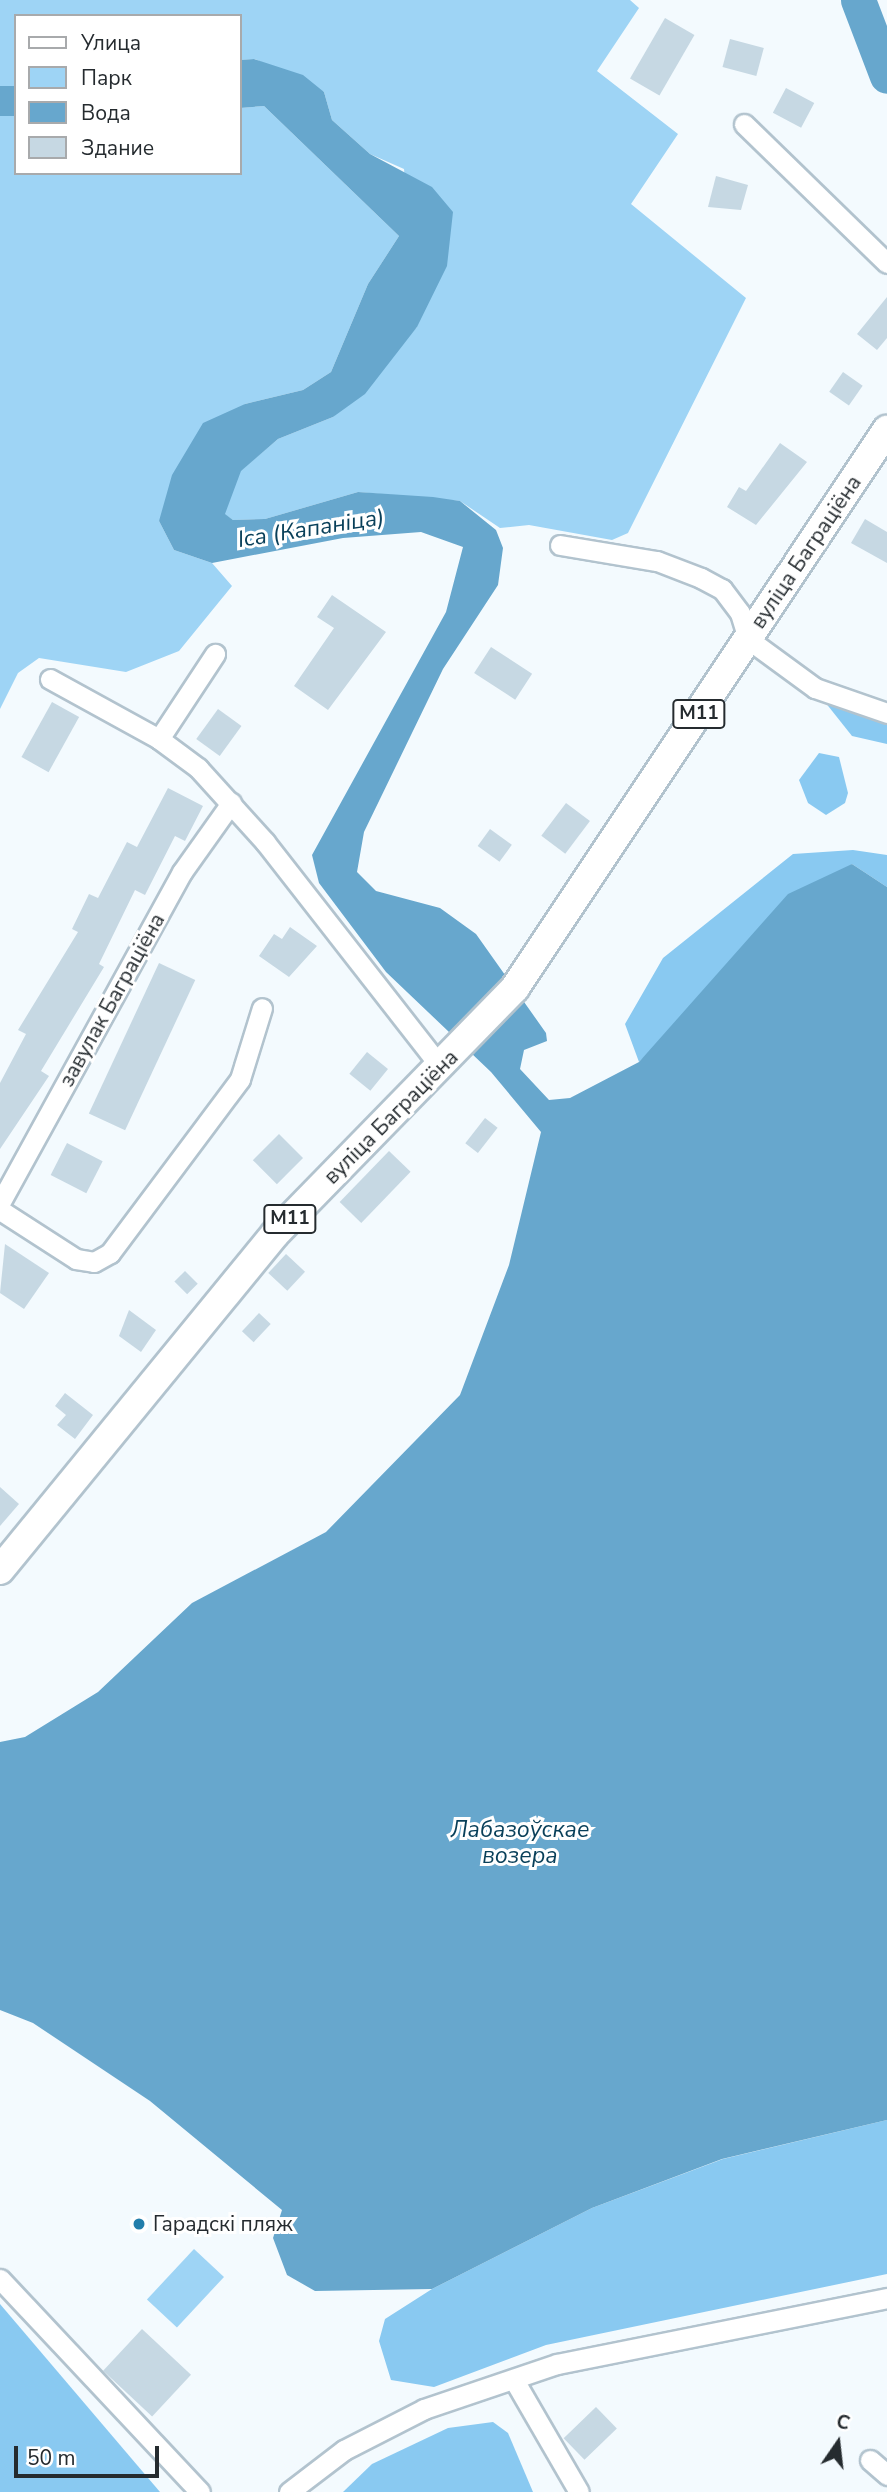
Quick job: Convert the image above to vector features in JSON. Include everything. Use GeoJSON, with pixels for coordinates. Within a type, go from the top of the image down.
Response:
{"type":"FeatureCollection","features":[{"type":"Feature","properties":{"kind":"highway","name":"вуліца Баграціёна"},"geometry":{"type":"LineString","coordinates":[[0,1570],[275,1234],[515,988],[887,430]]}},
{"type":"Feature","properties":{"kind":"street"},"geometry":{"type":"LineString","coordinates":[[744,124],[887,263]]}},
{"type":"Feature","properties":{"kind":"street"},"geometry":{"type":"LineString","coordinates":[[560,545],[657,561],[701,578],[722,589],[748,639]]}},
{"type":"Feature","properties":{"kind":"street","name":"вуліца Баграціёна"},"geometry":{"type":"LineString","coordinates":[[748,639],[816,688],[887,713]]}},
{"type":"Feature","properties":{"kind":"street"},"geometry":{"type":"LineString","coordinates":[[159,739],[215,654]]}},
{"type":"Feature","properties":{"kind":"street"},"geometry":{"type":"LineString","coordinates":[[50,679],[159,739],[231,803],[440,1066]]}},
{"type":"Feature","properties":{"kind":"street","name":"завулак Баграціёна"},"geometry":{"type":"LineString","coordinates":[[0,1203],[183,872],[231,803]]}},
{"type":"Feature","properties":{"kind":"street"},"geometry":{"type":"LineString","coordinates":[[0,1210],[76,1259],[94,1262],[110,1253],[240,1079],[262,1007]]}},
{"type":"Feature","properties":{"kind":"street"},"geometry":{"type":"LineString","coordinates":[[0,2279],[200,2492]]}},
{"type":"Feature","properties":{"kind":"street"},"geometry":{"type":"LineString","coordinates":[[289,2492],[344,2450],[412,2415],[514,2380],[649,2342],[887,2298]]}},
{"type":"Feature","properties":{"kind":"street"},"geometry":{"type":"LineString","coordinates":[[514,2380],[579,2492]]}},
{"type":"Feature","properties":{"kind":"street"},"geometry":{"type":"LineString","coordinates":[[870,2460],[887,2475]]}},
{"type":"Feature","properties":{"kind":"green space"},"geometry":{"type":"Polygon","coordinates":[[[0,0],[630,0],[639,8],[597,71],[678,134],[631,204],[746,298],[628,533],[612,540],[529,525],[500,528],[460,501],[358,492],[265,519],[233,520],[224,514],[240,471],[278,439],[333,417],[417,327],[404,169],[370,154],[332,120],[324,92],[255,59],[242,60],[242,14],[14,14],[14,86],[0,86],[0,0]]]}},
{"type":"Feature","properties":{"kind":"green space"},"geometry":{"type":"Polygon","coordinates":[[[264,106],[399,236],[368,284],[331,372],[303,390],[245,404],[159,521],[174,550],[212,563],[232,586],[179,651],[126,672],[39,658],[18,673],[0,709],[0,116],[14,116],[14,175],[242,175],[242,108],[264,106]]]}},
{"type":"Feature","properties":{"kind":"green space"},"geometry":{"type":"Polygon","coordinates":[[[194,2249],[224,2277],[177,2327],[147,2299],[194,2249]]]}},
{"type":"Feature","properties":{"kind":"shaded area"},"geometry":{"type":"Polygon","coordinates":[[[821,697],[887,721],[887,744],[852,736],[821,697]]]}},
{"type":"Feature","properties":{"kind":"shaded area"},"geometry":{"type":"Polygon","coordinates":[[[819,753],[839,757],[848,793],[845,803],[826,815],[808,803],[799,780],[819,753]]]}},
{"type":"Feature","properties":{"kind":"shaded area"},"geometry":{"type":"Polygon","coordinates":[[[853,850],[887,855],[887,887],[852,864],[639,1062],[625,1024],[663,958],[793,854],[853,850]]]}},
{"type":"Feature","properties":{"kind":"shaded area"},"geometry":{"type":"Polygon","coordinates":[[[887,2120],[887,2274],[546,2345],[434,2387],[391,2380],[379,2341],[385,2319],[432,2289],[592,2208],[723,2159],[887,2120]]]}},
{"type":"Feature","properties":{"kind":"shaded area"},"geometry":{"type":"Polygon","coordinates":[[[0,2304],[160,2492],[0,2492],[0,2304]]]}},
{"type":"Feature","properties":{"kind":"shaded area"},"geometry":{"type":"Polygon","coordinates":[[[493,2422],[508,2433],[533,2492],[343,2492],[372,2464],[448,2428],[493,2422]]]}},
{"type":"Feature","properties":{"kind":"water","name":"Лабазоўскае возера"},"geometry":{"type":"Polygon","coordinates":[[[254,59],[303,75],[324,92],[332,120],[370,154],[432,187],[453,212],[447,266],[417,327],[365,394],[333,417],[278,439],[241,471],[225,514],[233,520],[265,519],[358,492],[433,497],[460,501],[496,530],[503,548],[498,585],[443,669],[364,832],[357,872],[376,891],[440,908],[476,934],[546,1033],[547,1041],[524,1050],[520,1069],[549,1100],[570,1098],[639,1062],[788,894],[852,864],[887,887],[887,2120],[722,2159],[592,2208],[432,2289],[315,2291],[287,2275],[273,2238],[282,2210],[150,2101],[33,2023],[0,2010],[0,1742],[25,1737],[98,1692],[192,1603],[326,1532],[460,1395],[509,1265],[541,1132],[491,1072],[386,972],[319,883],[312,855],[446,612],[463,547],[421,532],[343,538],[212,563],[174,550],[159,521],[172,475],[203,423],[245,404],[303,390],[331,372],[368,284],[399,236],[264,106],[242,108],[242,60],[254,59]]]}},
{"type":"Feature","properties":{"kind":"water"},"geometry":{"type":"Polygon","coordinates":[[[0,86],[14,86],[14,116],[0,116],[0,86]]]}},
{"type":"Feature","properties":{"kind":"building"},"geometry":{"type":"Polygon","coordinates":[[[665,18],[694,35],[659,96],[630,79],[665,18]]]}},
{"type":"Feature","properties":{"kind":"building"},"geometry":{"type":"Polygon","coordinates":[[[730,39],[764,48],[756,76],[722,67],[730,39]]]}},
{"type":"Feature","properties":{"kind":"building"},"geometry":{"type":"Polygon","coordinates":[[[786,88],[814,103],[801,128],[773,113],[786,88]]]}},
{"type":"Feature","properties":{"kind":"building"},"geometry":{"type":"Polygon","coordinates":[[[716,176],[748,185],[741,210],[708,207],[716,176]]]}},
{"type":"Feature","properties":{"kind":"building"},"geometry":{"type":"Polygon","coordinates":[[[887,297],[887,338],[877,350],[857,334],[887,297]]]}},
{"type":"Feature","properties":{"kind":"building"},"geometry":{"type":"Polygon","coordinates":[[[843,372],[863,386],[849,405],[829,392],[843,372]]]}},
{"type":"Feature","properties":{"kind":"building"},"geometry":{"type":"Polygon","coordinates":[[[780,443],[807,462],[756,525],[727,507],[739,487],[746,491],[780,443]]]}},
{"type":"Feature","properties":{"kind":"building"},"geometry":{"type":"Polygon","coordinates":[[[865,519],[887,532],[887,563],[851,543],[865,519]]]}},
{"type":"Feature","properties":{"kind":"building"},"geometry":{"type":"Polygon","coordinates":[[[332,595],[386,632],[328,710],[294,686],[334,628],[317,617],[332,595]]]}},
{"type":"Feature","properties":{"kind":"building"},"geometry":{"type":"Polygon","coordinates":[[[491,647],[532,674],[515,700],[474,673],[491,647]]]}},
{"type":"Feature","properties":{"kind":"building"},"geometry":{"type":"Polygon","coordinates":[[[52,702],[79,717],[49,772],[21,757],[52,702]]]}},
{"type":"Feature","properties":{"kind":"building"},"geometry":{"type":"Polygon","coordinates":[[[218,709],[241,726],[220,756],[196,739],[218,709]]]}},
{"type":"Feature","properties":{"kind":"building"},"geometry":{"type":"Polygon","coordinates":[[[168,788],[203,806],[185,841],[175,836],[145,895],[135,890],[99,964],[104,967],[41,1071],[49,1076],[0,1149],[0,1083],[26,1034],[18,1030],[78,932],[72,929],[89,894],[98,898],[127,842],[137,847],[168,788]]]}},
{"type":"Feature","properties":{"kind":"building"},"geometry":{"type":"Polygon","coordinates":[[[566,803],[590,821],[565,854],[541,836],[566,803]]]}},
{"type":"Feature","properties":{"kind":"building"},"geometry":{"type":"Polygon","coordinates":[[[490,829],[512,845],[499,862],[478,846],[490,829]]]}},
{"type":"Feature","properties":{"kind":"building"},"geometry":{"type":"Polygon","coordinates":[[[290,927],[317,946],[289,977],[259,956],[274,934],[282,939],[290,927]]]}},
{"type":"Feature","properties":{"kind":"building"},"geometry":{"type":"Polygon","coordinates":[[[159,963],[195,980],[125,1130],[89,1113],[159,963]]]}},
{"type":"Feature","properties":{"kind":"building"},"geometry":{"type":"Polygon","coordinates":[[[367,1052],[388,1069],[370,1091],[349,1074],[367,1052]]]}},
{"type":"Feature","properties":{"kind":"building"},"geometry":{"type":"Polygon","coordinates":[[[485,1118],[498,1128],[478,1153],[465,1143],[485,1118]]]}},
{"type":"Feature","properties":{"kind":"building"},"geometry":{"type":"Polygon","coordinates":[[[279,1134],[303,1158],[277,1184],[253,1160],[279,1134]]]}},
{"type":"Feature","properties":{"kind":"building"},"geometry":{"type":"Polygon","coordinates":[[[67,1143],[103,1161],[86,1193],[51,1175],[67,1143]]]}},
{"type":"Feature","properties":{"kind":"building"},"geometry":{"type":"Polygon","coordinates":[[[389,1151],[411,1172],[361,1223],[340,1202],[389,1151]]]}},
{"type":"Feature","properties":{"kind":"building"},"geometry":{"type":"Polygon","coordinates":[[[5,1244],[49,1273],[24,1309],[0,1293],[5,1244]]]}},
{"type":"Feature","properties":{"kind":"building"},"geometry":{"type":"Polygon","coordinates":[[[286,1254],[305,1272],[287,1291],[268,1273],[286,1254]]]}},
{"type":"Feature","properties":{"kind":"building"},"geometry":{"type":"Polygon","coordinates":[[[185,1271],[198,1284],[187,1294],[174,1282],[185,1271]]]}},
{"type":"Feature","properties":{"kind":"building"},"geometry":{"type":"Polygon","coordinates":[[[129,1310],[156,1330],[141,1352],[119,1336],[129,1310]]]}},
{"type":"Feature","properties":{"kind":"building"},"geometry":{"type":"Polygon","coordinates":[[[259,1313],[271,1324],[254,1342],[242,1331],[259,1313]]]}},
{"type":"Feature","properties":{"kind":"building"},"geometry":{"type":"Polygon","coordinates":[[[65,1393],[93,1415],[75,1439],[57,1425],[66,1415],[55,1406],[65,1393]]]}},
{"type":"Feature","properties":{"kind":"building"},"geometry":{"type":"Polygon","coordinates":[[[0,1487],[19,1504],[0,1526],[0,1487]]]}},
{"type":"Feature","properties":{"kind":"building"},"geometry":{"type":"Polygon","coordinates":[[[142,2329],[191,2375],[152,2416],[103,2371],[142,2329]]]}},
{"type":"Feature","properties":{"kind":"building"},"geometry":{"type":"Polygon","coordinates":[[[596,2407],[617,2429],[584,2460],[564,2438],[596,2407]]]}},
{"type":"Feature","properties":{"kind":"waterway"},"geometry":{"type":"LineString","coordinates":[[858,0],[887,76]]}},
{"type":"Feature","properties":{"kind":"place","name":"Гарадскі пляж"},"geometry":{"type":"Point","coordinates":[139,2224]}},
{"type":"Feature","properties":{"kind":"water label","name":"Іса (Капаніца)"},"geometry":{"type":"Point","coordinates":[311,529]}}]}
